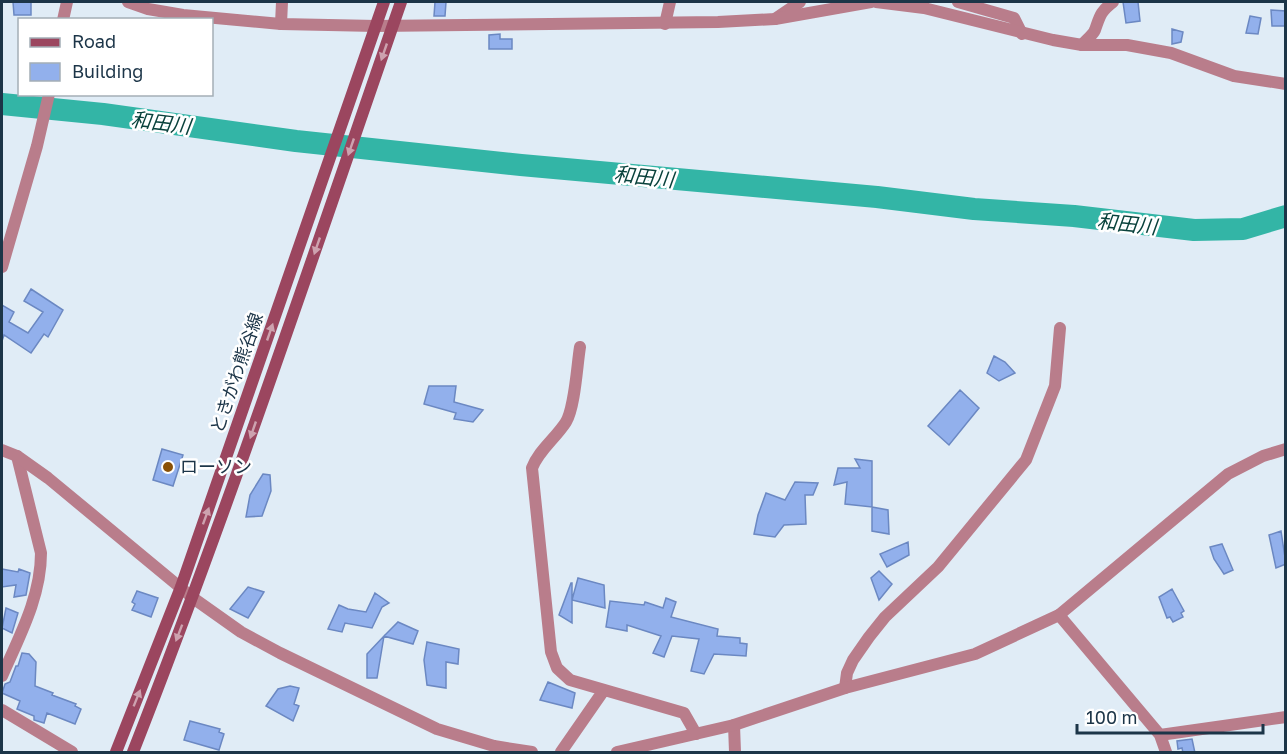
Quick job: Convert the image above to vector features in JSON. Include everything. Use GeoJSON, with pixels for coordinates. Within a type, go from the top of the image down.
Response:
{"type":"FeatureCollection","features":[{"type":"Feature","properties":{"kind":"main road","name":"ときがわ熊谷線"},"geometry":{"type":"LineString","coordinates":[[116,753],[181,587],[384,2]]}},
{"type":"Feature","properties":{"kind":"main road","name":"ときがわ熊谷線"},"geometry":{"type":"LineString","coordinates":[[133,753],[193,598],[401,2]]}},
{"type":"Feature","properties":{"kind":"street"},"geometry":{"type":"LineString","coordinates":[[63,18],[67,2]]}},
{"type":"Feature","properties":{"kind":"street"},"geometry":{"type":"LineString","coordinates":[[128,2],[148,9],[183,15],[281,24],[376,26],[665,24],[775,19],[871,2]]}},
{"type":"Feature","properties":{"kind":"street"},"geometry":{"type":"LineString","coordinates":[[281,24],[282,2]]}},
{"type":"Feature","properties":{"kind":"street"},"geometry":{"type":"LineString","coordinates":[[665,24],[670,2]]}},
{"type":"Feature","properties":{"kind":"street"},"geometry":{"type":"LineString","coordinates":[[775,19],[800,2]]}},
{"type":"Feature","properties":{"kind":"street"},"geometry":{"type":"LineString","coordinates":[[876,2],[924,8],[1022,34],[1082,45],[1127,45],[1171,53],[1234,76],[1286,84]]}},
{"type":"Feature","properties":{"kind":"street"},"geometry":{"type":"LineString","coordinates":[[958,2],[1014,18],[1022,34]]}},
{"type":"Feature","properties":{"kind":"street"},"geometry":{"type":"LineString","coordinates":[[1082,45],[1095,32],[1096,22],[1103,9],[1113,2]]}},
{"type":"Feature","properties":{"kind":"street"},"geometry":{"type":"LineString","coordinates":[[2,267],[44,120],[49,96]]}},
{"type":"Feature","properties":{"kind":"street"},"geometry":{"type":"LineString","coordinates":[[845,688],[847,673],[874,630],[938,567],[1026,460],[1055,386],[1060,328]]}},
{"type":"Feature","properties":{"kind":"street"},"geometry":{"type":"LineString","coordinates":[[580,347],[567,421],[536,458],[531,468],[551,652],[556,668],[570,680],[684,713],[696,734]]}},
{"type":"Feature","properties":{"kind":"street"},"geometry":{"type":"LineString","coordinates":[[617,753],[734,725],[845,688],[975,654],[1059,615],[1228,474],[1263,456],[1286,449]]}},
{"type":"Feature","properties":{"kind":"street"},"geometry":{"type":"LineString","coordinates":[[2,450],[17,456],[48,477],[193,598],[241,632],[437,729],[494,746],[532,753]]}},
{"type":"Feature","properties":{"kind":"street"},"geometry":{"type":"LineString","coordinates":[[2,676],[32,605],[40,578],[41,565],[41,553],[17,456]]}},
{"type":"Feature","properties":{"kind":"street"},"geometry":{"type":"LineString","coordinates":[[1059,615],[1160,735],[1166,753]]}},
{"type":"Feature","properties":{"kind":"street"},"geometry":{"type":"LineString","coordinates":[[561,753],[604,690]]}},
{"type":"Feature","properties":{"kind":"street"},"geometry":{"type":"LineString","coordinates":[[2,710],[72,753]]}},
{"type":"Feature","properties":{"kind":"street"},"geometry":{"type":"LineString","coordinates":[[1160,735],[1286,717]]}},
{"type":"Feature","properties":{"kind":"street"},"geometry":{"type":"LineString","coordinates":[[734,725],[735,753]]}},
{"type":"Feature","properties":{"kind":"building"},"geometry":{"type":"Polygon","coordinates":[[[13,2],[31,2],[31,15],[14,15],[13,2]]]}},
{"type":"Feature","properties":{"kind":"building"},"geometry":{"type":"Polygon","coordinates":[[[435,2],[446,2],[445,16],[434,16],[435,2]]]}},
{"type":"Feature","properties":{"kind":"building"},"geometry":{"type":"Polygon","coordinates":[[[1123,2],[1138,2],[1140,21],[1126,23],[1123,2]]]}},
{"type":"Feature","properties":{"kind":"building"},"geometry":{"type":"Polygon","coordinates":[[[1271,10],[1286,11],[1286,26],[1272,26],[1271,10]]]}},
{"type":"Feature","properties":{"kind":"building"},"geometry":{"type":"Polygon","coordinates":[[[1250,16],[1261,18],[1258,34],[1246,33],[1250,16]]]}},
{"type":"Feature","properties":{"kind":"building"},"geometry":{"type":"Polygon","coordinates":[[[1172,29],[1183,32],[1181,42],[1172,44],[1172,29]]]}},
{"type":"Feature","properties":{"kind":"building"},"geometry":{"type":"Polygon","coordinates":[[[500,34],[500,39],[512,39],[512,49],[489,49],[489,35],[500,34]]]}},
{"type":"Feature","properties":{"kind":"building"},"geometry":{"type":"Polygon","coordinates":[[[31,289],[63,310],[48,337],[44,334],[31,353],[4,335],[2,341],[2,305],[14,312],[9,322],[28,333],[43,312],[24,301],[31,289]]]}},
{"type":"Feature","properties":{"kind":"building"},"geometry":{"type":"Polygon","coordinates":[[[994,356],[1005,362],[1015,373],[999,381],[987,373],[994,356]]]}},
{"type":"Feature","properties":{"kind":"building"},"geometry":{"type":"Polygon","coordinates":[[[429,386],[456,386],[454,402],[483,410],[473,422],[454,419],[456,413],[424,404],[429,386]]]}},
{"type":"Feature","properties":{"kind":"building"},"geometry":{"type":"Polygon","coordinates":[[[960,390],[979,408],[949,445],[928,426],[960,390]]]}},
{"type":"Feature","properties":{"kind":"building","name":"ローソン"},"geometry":{"type":"Polygon","coordinates":[[[162,449],[183,455],[173,486],[153,480],[162,449]]]}},
{"type":"Feature","properties":{"kind":"building"},"geometry":{"type":"Polygon","coordinates":[[[855,459],[872,461],[872,507],[845,504],[847,482],[834,485],[838,468],[860,468],[855,459]]]}},
{"type":"Feature","properties":{"kind":"building"},"geometry":{"type":"Polygon","coordinates":[[[263,474],[270,475],[271,491],[262,516],[246,517],[250,495],[263,474]]]}},
{"type":"Feature","properties":{"kind":"building"},"geometry":{"type":"Polygon","coordinates":[[[795,482],[818,483],[813,495],[805,495],[806,524],[784,525],[775,537],[754,534],[766,493],[785,500],[795,482]]]}},
{"type":"Feature","properties":{"kind":"building"},"geometry":{"type":"Polygon","coordinates":[[[872,507],[888,510],[889,534],[872,531],[872,507]]]}},
{"type":"Feature","properties":{"kind":"building"},"geometry":{"type":"Polygon","coordinates":[[[1281,531],[1286,564],[1276,568],[1269,535],[1281,531]]]}},
{"type":"Feature","properties":{"kind":"building"},"geometry":{"type":"Polygon","coordinates":[[[908,542],[909,555],[887,567],[880,554],[908,542]]]}},
{"type":"Feature","properties":{"kind":"building"},"geometry":{"type":"Polygon","coordinates":[[[1222,544],[1233,570],[1224,574],[1214,559],[1210,547],[1222,544]]]}},
{"type":"Feature","properties":{"kind":"building"},"geometry":{"type":"Polygon","coordinates":[[[2,569],[18,572],[19,569],[30,573],[26,595],[14,597],[16,585],[2,587],[2,569]]]}},
{"type":"Feature","properties":{"kind":"building"},"geometry":{"type":"Polygon","coordinates":[[[879,571],[892,584],[879,600],[871,578],[879,571]]]}},
{"type":"Feature","properties":{"kind":"building"},"geometry":{"type":"Polygon","coordinates":[[[578,578],[604,585],[605,608],[572,600],[578,578]]]}},
{"type":"Feature","properties":{"kind":"building"},"geometry":{"type":"Polygon","coordinates":[[[572,583],[572,623],[559,615],[572,583]]]}},
{"type":"Feature","properties":{"kind":"building"},"geometry":{"type":"Polygon","coordinates":[[[248,587],[264,592],[248,618],[230,609],[248,587]]]}},
{"type":"Feature","properties":{"kind":"building"},"geometry":{"type":"Polygon","coordinates":[[[1172,589],[1184,611],[1181,613],[1183,617],[1173,622],[1170,617],[1167,618],[1159,597],[1172,589]]]}},
{"type":"Feature","properties":{"kind":"building"},"geometry":{"type":"Polygon","coordinates":[[[137,591],[158,598],[151,617],[132,610],[135,604],[132,602],[137,591]]]}},
{"type":"Feature","properties":{"kind":"building"},"geometry":{"type":"Polygon","coordinates":[[[375,593],[389,603],[382,607],[372,628],[345,623],[342,632],[328,629],[339,605],[366,612],[375,593]]]}},
{"type":"Feature","properties":{"kind":"building"},"geometry":{"type":"Polygon","coordinates":[[[666,598],[676,602],[671,617],[718,629],[717,636],[740,638],[740,643],[747,644],[746,656],[714,654],[704,674],[691,671],[699,639],[672,636],[664,657],[653,653],[661,636],[627,625],[627,631],[606,627],[610,601],[644,605],[645,602],[663,608],[666,598]]]}},
{"type":"Feature","properties":{"kind":"building"},"geometry":{"type":"Polygon","coordinates":[[[6,608],[18,613],[12,633],[2,628],[6,608]]]}},
{"type":"Feature","properties":{"kind":"building"},"geometry":{"type":"Polygon","coordinates":[[[398,622],[418,631],[413,644],[384,636],[398,622]]]}},
{"type":"Feature","properties":{"kind":"building"},"geometry":{"type":"Polygon","coordinates":[[[384,636],[377,678],[367,678],[367,654],[384,636]]]}},
{"type":"Feature","properties":{"kind":"building"},"geometry":{"type":"Polygon","coordinates":[[[427,642],[459,649],[458,664],[446,662],[446,688],[427,685],[424,660],[427,642]]]}},
{"type":"Feature","properties":{"kind":"building"},"geometry":{"type":"Polygon","coordinates":[[[22,653],[29,654],[36,662],[35,686],[76,704],[75,706],[81,709],[75,724],[47,713],[44,723],[34,720],[34,716],[17,709],[20,701],[2,693],[5,684],[10,682],[18,666],[22,653]]]}},
{"type":"Feature","properties":{"kind":"building"},"geometry":{"type":"Polygon","coordinates":[[[548,682],[575,693],[572,708],[540,700],[548,682]]]}},
{"type":"Feature","properties":{"kind":"building"},"geometry":{"type":"Polygon","coordinates":[[[290,686],[299,688],[294,704],[299,706],[293,721],[266,706],[278,689],[290,686]]]}},
{"type":"Feature","properties":{"kind":"building"},"geometry":{"type":"Polygon","coordinates":[[[190,721],[220,729],[219,732],[224,734],[219,750],[184,740],[190,721]]]}},
{"type":"Feature","properties":{"kind":"building"},"geometry":{"type":"Polygon","coordinates":[[[1192,739],[1195,753],[1183,753],[1182,748],[1178,749],[1177,741],[1192,739]]]}},
{"type":"Feature","properties":{"kind":"waterway","name":"和田川"},"geometry":{"type":"LineString","coordinates":[[2,104],[103,114],[296,141],[521,165],[877,197],[974,209],[1074,216],[1194,230],[1243,229],[1286,216]]}},
{"type":"Feature","properties":{"kind":"place","name":"ローソン"},"geometry":{"type":"Point","coordinates":[168,467]}}]}
